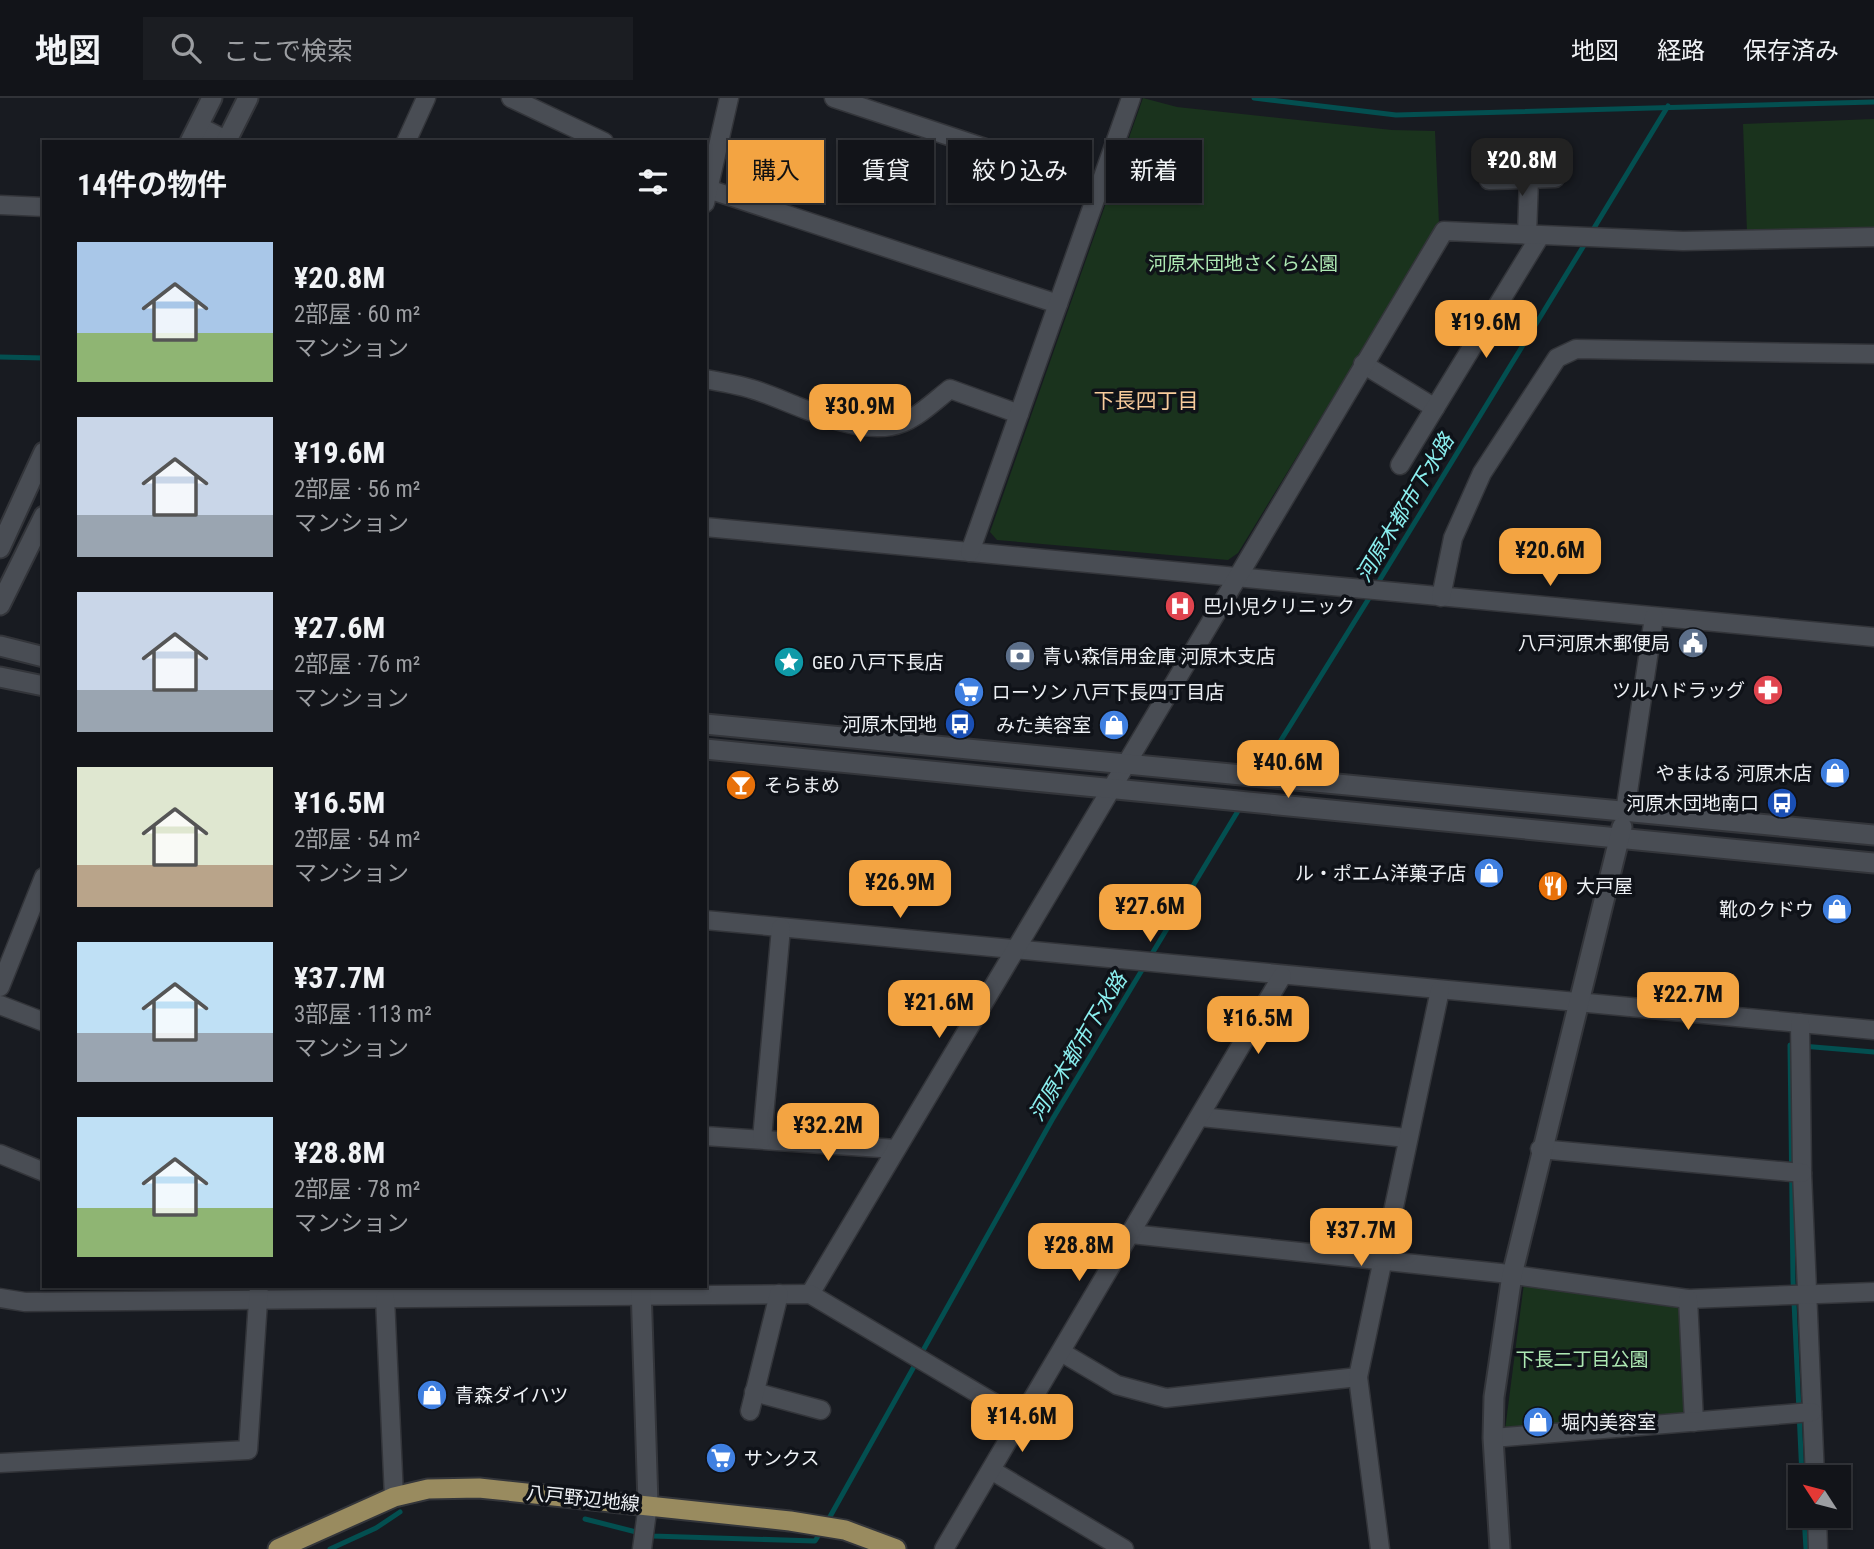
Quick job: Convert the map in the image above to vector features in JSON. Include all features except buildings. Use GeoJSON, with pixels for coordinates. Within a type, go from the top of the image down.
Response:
{"type":"FeatureCollection","features":[{"type":"Feature","properties":{"kind":"main road","name":"八戸野辺地線"},"geometry":{"type":"LineString","coordinates":[[278,1549],[394,1497],[428,1489],[479,1488],[648,1504],[845,1531],[895,1549]]}},
{"type":"Feature","properties":{"kind":"street"},"geometry":{"type":"LineString","coordinates":[[212,98],[194,134],[223,140]]}},
{"type":"Feature","properties":{"kind":"street"},"geometry":{"type":"LineString","coordinates":[[228,140],[248,98]]}},
{"type":"Feature","properties":{"kind":"street"},"geometry":{"type":"LineString","coordinates":[[407,140],[426,98]]}},
{"type":"Feature","properties":{"kind":"street"},"geometry":{"type":"LineString","coordinates":[[511,98],[570,135],[594,140]]}},
{"type":"Feature","properties":{"kind":"street"},"geometry":{"type":"LineString","coordinates":[[707,190],[729,98]]}},
{"type":"Feature","properties":{"kind":"street"},"geometry":{"type":"LineString","coordinates":[[834,98],[1100,186]]}},
{"type":"Feature","properties":{"kind":"street"},"geometry":{"type":"LineString","coordinates":[[970,552],[1131,98]]}},
{"type":"Feature","properties":{"kind":"street"},"geometry":{"type":"LineString","coordinates":[[1489,180],[1555,178]]}},
{"type":"Feature","properties":{"kind":"street"},"geometry":{"type":"LineString","coordinates":[[1400,465],[1534,235],[1530,179]]}},
{"type":"Feature","properties":{"kind":"street"},"geometry":{"type":"LineString","coordinates":[[707,194],[1058,304]]}},
{"type":"Feature","properties":{"kind":"street"},"geometry":{"type":"LineString","coordinates":[[0,205],[42,207]]}},
{"type":"Feature","properties":{"kind":"street"},"geometry":{"type":"LineString","coordinates":[[810,1294],[1444,231],[1683,241],[1874,237]]}},
{"type":"Feature","properties":{"kind":"street"},"geometry":{"type":"LineString","coordinates":[[1441,597],[1453,538],[1482,472],[1558,358],[1576,349],[1874,354]]}},
{"type":"Feature","properties":{"kind":"street"},"geometry":{"type":"LineString","coordinates":[[1363,364],[1435,408]]}},
{"type":"Feature","properties":{"kind":"street"},"geometry":{"type":"LineString","coordinates":[[707,379],[757,391],[799,409],[865,425],[893,426],[920,413],[950,389],[1019,414]]}},
{"type":"Feature","properties":{"kind":"street"},"geometry":{"type":"LineString","coordinates":[[0,548],[8,512],[42,455]]}},
{"type":"Feature","properties":{"kind":"street"},"geometry":{"type":"LineString","coordinates":[[0,606],[42,520]]}},
{"type":"Feature","properties":{"kind":"street"},"geometry":{"type":"LineString","coordinates":[[707,527],[1874,637]]}},
{"type":"Feature","properties":{"kind":"street"},"geometry":{"type":"LineString","coordinates":[[1500,1549],[1493,1438],[1494,1397],[1512,1275],[1540,1149],[1580,1003],[1620,838],[1654,617]]}},
{"type":"Feature","properties":{"kind":"street"},"geometry":{"type":"LineString","coordinates":[[0,646],[42,656]]}},
{"type":"Feature","properties":{"kind":"street"},"geometry":{"type":"LineString","coordinates":[[0,677],[42,686]]}},
{"type":"Feature","properties":{"kind":"street"},"geometry":{"type":"LineString","coordinates":[[707,724],[1874,835]]}},
{"type":"Feature","properties":{"kind":"street"},"geometry":{"type":"LineString","coordinates":[[707,749],[1874,863]]}},
{"type":"Feature","properties":{"kind":"street"},"geometry":{"type":"LineString","coordinates":[[0,987],[42,882]]}},
{"type":"Feature","properties":{"kind":"street"},"geometry":{"type":"LineString","coordinates":[[707,920],[1874,1030]]}},
{"type":"Feature","properties":{"kind":"street"},"geometry":{"type":"LineString","coordinates":[[762,1139],[781,928]]}},
{"type":"Feature","properties":{"kind":"street"},"geometry":{"type":"LineString","coordinates":[[944,1549],[1282,976]]}},
{"type":"Feature","properties":{"kind":"street"},"geometry":{"type":"LineString","coordinates":[[1380,1549],[1358,1377],[1440,990]]}},
{"type":"Feature","properties":{"kind":"street"},"geometry":{"type":"LineString","coordinates":[[0,1005],[42,1021]]}},
{"type":"Feature","properties":{"kind":"street"},"geometry":{"type":"LineString","coordinates":[[1800,1023],[1802,1173],[1814,1465]]}},
{"type":"Feature","properties":{"kind":"street"},"geometry":{"type":"LineString","coordinates":[[1201,1117],[1407,1139]]}},
{"type":"Feature","properties":{"kind":"street"},"geometry":{"type":"LineString","coordinates":[[707,1136],[896,1149]]}},
{"type":"Feature","properties":{"kind":"street"},"geometry":{"type":"LineString","coordinates":[[1540,1149],[1802,1173]]}},
{"type":"Feature","properties":{"kind":"street"},"geometry":{"type":"LineString","coordinates":[[0,1154],[42,1171]]}},
{"type":"Feature","properties":{"kind":"street"},"geometry":{"type":"LineString","coordinates":[[1131,1234],[1382,1260],[1688,1298],[1874,1292]]}},
{"type":"Feature","properties":{"kind":"street"},"geometry":{"type":"LineString","coordinates":[[0,1298],[25,1302],[85,1294],[258,1293],[385,1298],[451,1292],[641,1290],[810,1294],[1021,1419]]}},
{"type":"Feature","properties":{"kind":"street"},"geometry":{"type":"LineString","coordinates":[[641,1290],[648,1504],[642,1549]]}},
{"type":"Feature","properties":{"kind":"street"},"geometry":{"type":"LineString","coordinates":[[0,1463],[248,1451],[258,1293]]}},
{"type":"Feature","properties":{"kind":"street"},"geometry":{"type":"LineString","coordinates":[[750,1411],[779,1294]]}},
{"type":"Feature","properties":{"kind":"street"},"geometry":{"type":"LineString","coordinates":[[385,1298],[394,1497]]}},
{"type":"Feature","properties":{"kind":"street"},"geometry":{"type":"LineString","coordinates":[[1688,1298],[1694,1422]]}},
{"type":"Feature","properties":{"kind":"street"},"geometry":{"type":"LineString","coordinates":[[1061,1352],[1117,1385],[1166,1398],[1358,1377]]}},
{"type":"Feature","properties":{"kind":"street"},"geometry":{"type":"LineString","coordinates":[[754,1392],[821,1410]]}},
{"type":"Feature","properties":{"kind":"street"},"geometry":{"type":"LineString","coordinates":[[1493,1438],[1812,1412]]}},
{"type":"Feature","properties":{"kind":"street"},"geometry":{"type":"LineString","coordinates":[[991,1470],[1124,1549]]}},
{"type":"Feature","properties":{"kind":"street"},"geometry":{"type":"LineString","coordinates":[[1817,1528],[1818,1549]]}},
{"type":"Feature","properties":{"kind":"green space","name":"河原木団地さくら公園"},"geometry":{"type":"Polygon","coordinates":[[[1143,98],[1177,107],[1392,130],[1435,131],[1439,224],[1238,553],[1228,560],[997,540],[990,532],[1106,203],[1202,203],[1202,140],[1128,140],[1143,98]]]}},
{"type":"Feature","properties":{"kind":"green space"},"geometry":{"type":"Polygon","coordinates":[[[1874,119],[1874,228],[1747,232],[1743,124],[1874,119]]]}},
{"type":"Feature","properties":{"kind":"green space","name":"下長二丁目公園"},"geometry":{"type":"Polygon","coordinates":[[[1524,1283],[1681,1308],[1687,1418],[1505,1430],[1524,1283]]]}},
{"type":"Feature","properties":{"kind":"waterway","name":"河原木都市下水路"},"geometry":{"type":"LineString","coordinates":[[1254,98],[1396,115],[1874,102]]}},
{"type":"Feature","properties":{"kind":"waterway","name":"河原木都市下水路"},"geometry":{"type":"LineString","coordinates":[[1591,233],[1668,106]]}},
{"type":"Feature","properties":{"kind":"waterway","name":"河原木都市下水路"},"geometry":{"type":"LineString","coordinates":[[1376,586],[1586,242]]}},
{"type":"Feature","properties":{"kind":"waterway","name":"河原木都市下水路"},"geometry":{"type":"LineString","coordinates":[[0,357],[42,358]]}},
{"type":"Feature","properties":{"kind":"waterway","name":"河原木都市下水路"},"geometry":{"type":"LineString","coordinates":[[1262,771],[1371,595]]}},
{"type":"Feature","properties":{"kind":"waterway","name":"河原木都市下水路"},"geometry":{"type":"LineString","coordinates":[[1150,957],[1241,806]]}},
{"type":"Feature","properties":{"kind":"waterway","name":"河原木都市下水路"},"geometry":{"type":"LineString","coordinates":[[827,1522],[1052,1120],[1145,965]]}},
{"type":"Feature","properties":{"kind":"waterway"},"geometry":{"type":"LineString","coordinates":[[1801,1465],[1793,1280],[1790,1045],[1874,1052]]}},
{"type":"Feature","properties":{"kind":"waterway"},"geometry":{"type":"LineString","coordinates":[[330,1549],[376,1528],[400,1512]]}},
{"type":"Feature","properties":{"kind":"waterway"},"geometry":{"type":"LineString","coordinates":[[585,1519],[652,1536],[815,1541],[822,1530]]}},
{"type":"Feature","properties":{"kind":"waterway"},"geometry":{"type":"LineString","coordinates":[[1805,1528],[1806,1549]]}},
{"type":"Feature","properties":{"kind":"place","name":"巴小児クリニック"},"geometry":{"type":"Point","coordinates":[1180,606]}},
{"type":"Feature","properties":{"kind":"place","name":"八戸河原木郵便局"},"geometry":{"type":"Point","coordinates":[1693,643]}},
{"type":"Feature","properties":{"kind":"place","name":"青い森信用金庫 河原木支店"},"geometry":{"type":"Point","coordinates":[1020,656]}},
{"type":"Feature","properties":{"kind":"place","name":"GEO 八戸下長店"},"geometry":{"type":"Point","coordinates":[789,662]}},
{"type":"Feature","properties":{"kind":"place","name":"ツルハドラッグ"},"geometry":{"type":"Point","coordinates":[1768,690]}},
{"type":"Feature","properties":{"kind":"place","name":"ローソン 八戸下長四丁目店"},"geometry":{"type":"Point","coordinates":[969,692]}},
{"type":"Feature","properties":{"kind":"place","name":"河原木団地"},"geometry":{"type":"Point","coordinates":[960,724]}},
{"type":"Feature","properties":{"kind":"place","name":"みた美容室"},"geometry":{"type":"Point","coordinates":[1114,725]}},
{"type":"Feature","properties":{"kind":"place","name":"やまはる 河原木店"},"geometry":{"type":"Point","coordinates":[1835,773]}},
{"type":"Feature","properties":{"kind":"place","name":"そらまめ"},"geometry":{"type":"Point","coordinates":[741,785]}},
{"type":"Feature","properties":{"kind":"place","name":"河原木団地南口"},"geometry":{"type":"Point","coordinates":[1782,803]}},
{"type":"Feature","properties":{"kind":"place","name":"ル・ポエム洋菓子店"},"geometry":{"type":"Point","coordinates":[1489,873]}},
{"type":"Feature","properties":{"kind":"place","name":"大戸屋"},"geometry":{"type":"Point","coordinates":[1553,886]}},
{"type":"Feature","properties":{"kind":"place","name":"靴のクドウ"},"geometry":{"type":"Point","coordinates":[1837,909]}},
{"type":"Feature","properties":{"kind":"place","name":"青森ダイハツ"},"geometry":{"type":"Point","coordinates":[432,1395]}},
{"type":"Feature","properties":{"kind":"place","name":"堀内美容室"},"geometry":{"type":"Point","coordinates":[1538,1422]}},
{"type":"Feature","properties":{"kind":"place","name":"サンクス"},"geometry":{"type":"Point","coordinates":[721,1458]}},
{"type":"Feature","properties":{"kind":"district","name":"下長四丁目"},"geometry":{"type":"Point","coordinates":[1146,401]}}]}
